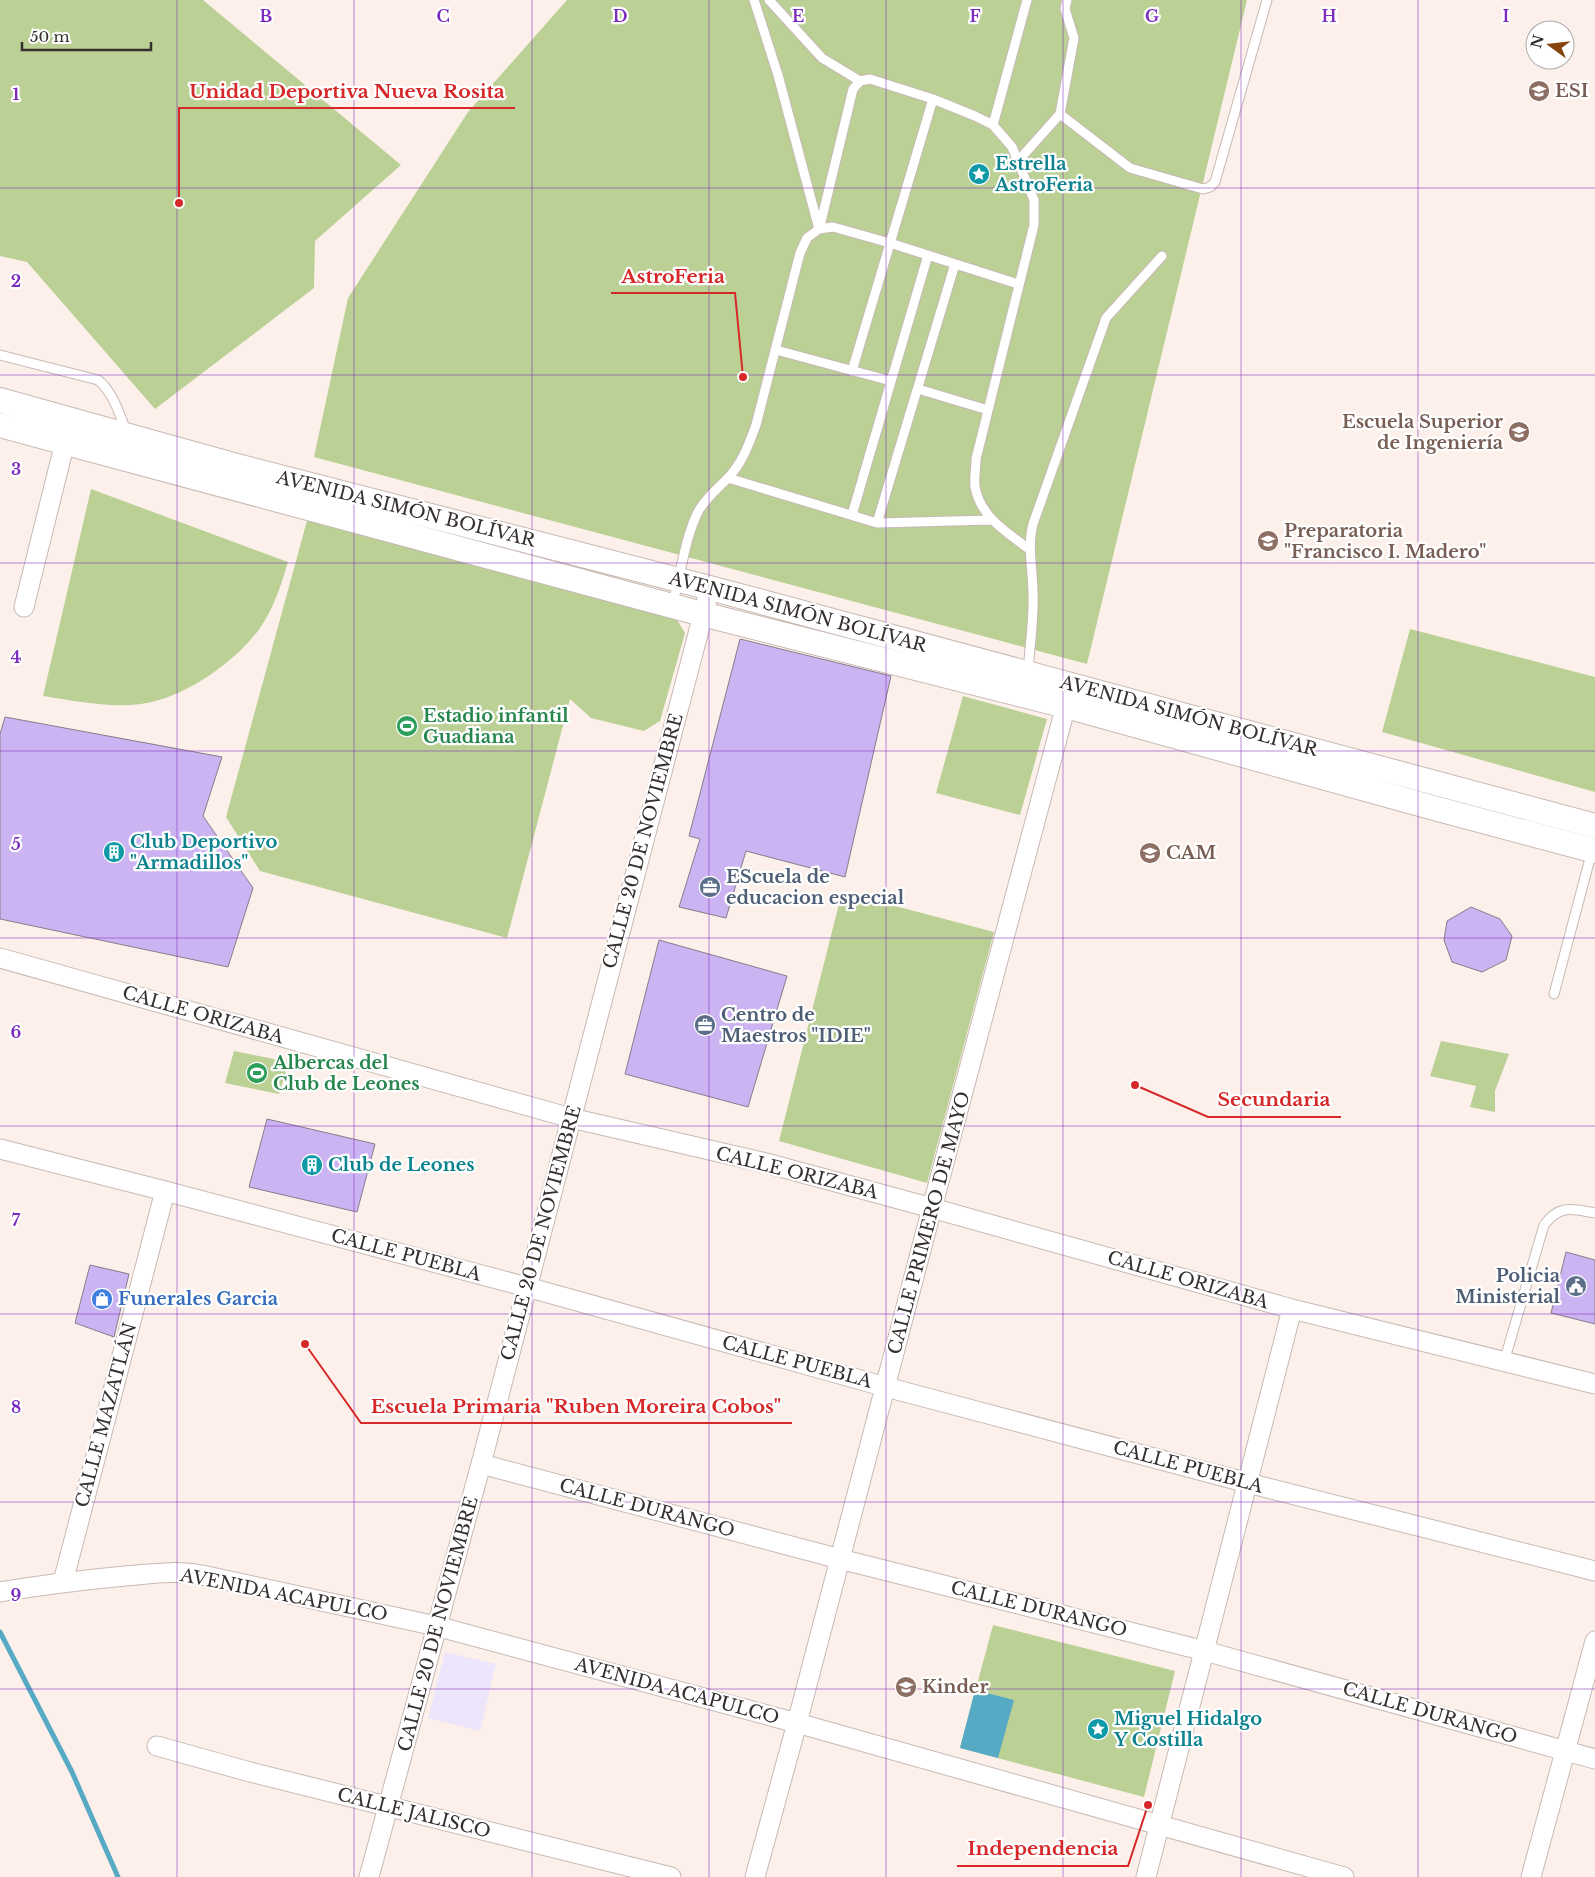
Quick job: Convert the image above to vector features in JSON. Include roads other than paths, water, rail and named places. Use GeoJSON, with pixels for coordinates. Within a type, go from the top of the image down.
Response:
{"type":"FeatureCollection","features":[{"type":"Feature","properties":{"kind":"street","name":"AVENIDA SIMÓN BOLÍVAR"},"geometry":{"type":"LineString","coordinates":[[0,400],[237,466],[710,588],[1027,685],[1441,784],[1595,826]]}},
{"type":"Feature","properties":{"kind":"street"},"geometry":{"type":"LineString","coordinates":[[24,607],[71,419]]}},
{"type":"Feature","properties":{"kind":"street","name":"AVENIDA SIMÓN BOLÍVAR"},"geometry":{"type":"LineString","coordinates":[[0,425],[702,614],[1027,685]]}},
{"type":"Feature","properties":{"kind":"street","name":"CALLE 20 DE NOVIEMBRE"},"geometry":{"type":"LineString","coordinates":[[369,1877],[481,1464],[710,588]]}},
{"type":"Feature","properties":{"kind":"street","name":"AVENIDA SIMÓN BOLÍVAR"},"geometry":{"type":"LineString","coordinates":[[1069,696],[1434,808],[1594,851]]}},
{"type":"Feature","properties":{"kind":"street","name":"CALLE PRIMERO DE MAYO"},"geometry":{"type":"LineString","coordinates":[[755,1877],[1069,696]]}},
{"type":"Feature","properties":{"kind":"street"},"geometry":{"type":"LineString","coordinates":[[1434,808],[1441,784]]}},
{"type":"Feature","properties":{"kind":"street","name":"CALLE ORIZABA"},"geometry":{"type":"LineString","coordinates":[[0,958],[571,1118],[766,1163],[1292,1309],[1595,1384]]}},
{"type":"Feature","properties":{"kind":"street","name":"CALLE PUEBLA"},"geometry":{"type":"LineString","coordinates":[[0,1149],[527,1288],[1248,1483],[1595,1571]]}},
{"type":"Feature","properties":{"kind":"street","name":"CALLE MAZATLÁN"},"geometry":{"type":"LineString","coordinates":[[63,1582],[164,1191]]}},
{"type":"Feature","properties":{"kind":"street"},"geometry":{"type":"LineString","coordinates":[[1146,1877],[1292,1309]]}},
{"type":"Feature","properties":{"kind":"street","name":"CALLE DURANGO"},"geometry":{"type":"LineString","coordinates":[[481,1464],[840,1559],[1205,1651],[1595,1759]]}},
{"type":"Feature","properties":{"kind":"street","name":"AVENIDA ACAPULCO"},"geometry":{"type":"LineString","coordinates":[[0,1592],[63,1582],[167,1572],[189,1573],[436,1626],[797,1723],[1344,1877]]}},
{"type":"Feature","properties":{"kind":"street"},"geometry":{"type":"LineString","coordinates":[[1531,1877],[1595,1642]]}},
{"type":"Feature","properties":{"kind":"street","name":"CALLE JALISCO"},"geometry":{"type":"LineString","coordinates":[[157,1746],[389,1807],[671,1877]]}},
{"type":"Feature","properties":{"kind":"lane"},"geometry":{"type":"LineString","coordinates":[[754,0],[778,75],[819,229]]}},
{"type":"Feature","properties":{"kind":"lane"},"geometry":{"type":"LineString","coordinates":[[769,0],[822,58],[860,81]]}},
{"type":"Feature","properties":{"kind":"lane"},"geometry":{"type":"LineString","coordinates":[[993,125],[1027,0]]}},
{"type":"Feature","properties":{"kind":"lane"},"geometry":{"type":"LineString","coordinates":[[1018,161],[1060,114],[1074,38],[1065,9],[1067,0]]}},
{"type":"Feature","properties":{"kind":"lane"},"geometry":{"type":"LineString","coordinates":[[1060,114],[1130,168],[1203,189],[1210,187],[1215,182],[1267,0]]}},
{"type":"Feature","properties":{"kind":"lane"},"geometry":{"type":"LineString","coordinates":[[819,229],[853,89],[860,81],[870,79],[975,116],[993,125],[1012,147],[1034,200],[1034,225],[976,459],[975,485],[980,504],[991,520],[1030,550]]}},
{"type":"Feature","properties":{"kind":"lane"},"geometry":{"type":"LineString","coordinates":[[852,371],[933,100]]}},
{"type":"Feature","properties":{"kind":"lane"},"geometry":{"type":"LineString","coordinates":[[672,606],[692,525],[700,508],[713,491],[728,478],[749,446],[800,254],[807,238],[819,229],[833,227],[1018,284]]}},
{"type":"Feature","properties":{"kind":"lane"},"geometry":{"type":"LineString","coordinates":[[852,516],[928,256]]}},
{"type":"Feature","properties":{"kind":"lane"},"geometry":{"type":"LineString","coordinates":[[1027,685],[1033,616],[1030,550],[1033,524],[1106,318],[1162,256]]}},
{"type":"Feature","properties":{"kind":"lane"},"geometry":{"type":"LineString","coordinates":[[877,523],[955,264]]}},
{"type":"Feature","properties":{"kind":"lane"},"geometry":{"type":"LineString","coordinates":[[776,350],[891,382]]}},
{"type":"Feature","properties":{"kind":"lane"},"geometry":{"type":"LineString","coordinates":[[0,355],[98,380],[112,395],[128,435]]}},
{"type":"Feature","properties":{"kind":"lane"},"geometry":{"type":"LineString","coordinates":[[918,389],[988,410]]}},
{"type":"Feature","properties":{"kind":"lane"},"geometry":{"type":"LineString","coordinates":[[728,478],[877,523],[991,520]]}},
{"type":"Feature","properties":{"kind":"lane"},"geometry":{"type":"LineString","coordinates":[[1554,994],[1594,851]]}},
{"type":"Feature","properties":{"kind":"lane"},"geometry":{"type":"LineString","coordinates":[[1504,1362],[1544,1225],[1551,1216],[1560,1210],[1571,1209],[1595,1213]]}},
{"type":"Feature","properties":{"kind":"water"},"geometry":{"type":"Polygon","coordinates":[[[975,1690],[1014,1700],[998,1758],[960,1748],[975,1690]]]}},
{"type":"Feature","properties":{"kind":"waterway"},"geometry":{"type":"LineString","coordinates":[[0,1632],[72,1772],[118,1877]]}},
{"type":"Feature","properties":{"kind":"place","name":"ESI"},"geometry":{"type":"Point","coordinates":[1539,91]}},
{"type":"Feature","properties":{"kind":"place","name":"Estrella AstroFeria"},"geometry":{"type":"Point","coordinates":[979,174]}},
{"type":"Feature","properties":{"kind":"place","name":"Unidad Deportiva Nueva Rosita"},"geometry":{"type":"Point","coordinates":[179,203]}},
{"type":"Feature","properties":{"kind":"place","name":"AstroFeria"},"geometry":{"type":"Point","coordinates":[743,377]}},
{"type":"Feature","properties":{"kind":"place","name":"Escuela Superior de Ingeniería"},"geometry":{"type":"Point","coordinates":[1519,432]}},
{"type":"Feature","properties":{"kind":"place","name":"Preparatoria \"Francisco I. Madero\""},"geometry":{"type":"Point","coordinates":[1268,541]}},
{"type":"Feature","properties":{"kind":"place","name":"Estadio infantil Guadiana"},"geometry":{"type":"Point","coordinates":[407,726]}},
{"type":"Feature","properties":{"kind":"place","name":"Club Deportivo \"Armadillos\""},"geometry":{"type":"Point","coordinates":[114,852]}},
{"type":"Feature","properties":{"kind":"place","name":"CAM"},"geometry":{"type":"Point","coordinates":[1150,853]}},
{"type":"Feature","properties":{"kind":"place","name":"EScuela de educacion especial"},"geometry":{"type":"Point","coordinates":[710,887]}},
{"type":"Feature","properties":{"kind":"place","name":"Centro de Maestros \"IDIE\""},"geometry":{"type":"Point","coordinates":[705,1025]}},
{"type":"Feature","properties":{"kind":"place","name":"Albercas del Club de Leones"},"geometry":{"type":"Point","coordinates":[257,1073]}},
{"type":"Feature","properties":{"kind":"place","name":"Secundaria"},"geometry":{"type":"Point","coordinates":[1135,1085]}},
{"type":"Feature","properties":{"kind":"place","name":"Club de Leones"},"geometry":{"type":"Point","coordinates":[312,1165]}},
{"type":"Feature","properties":{"kind":"place","name":"Policia Ministerial"},"geometry":{"type":"Point","coordinates":[1576,1286]}},
{"type":"Feature","properties":{"kind":"place","name":"Funerales Garcia"},"geometry":{"type":"Point","coordinates":[102,1299]}},
{"type":"Feature","properties":{"kind":"place","name":"Escuela Primaria \"Ruben Moreira Cobos\""},"geometry":{"type":"Point","coordinates":[305,1344]}},
{"type":"Feature","properties":{"kind":"place","name":"Kinder"},"geometry":{"type":"Point","coordinates":[906,1687]}},
{"type":"Feature","properties":{"kind":"place","name":"Miguel Hidalgo Y Costilla"},"geometry":{"type":"Point","coordinates":[1098,1729]}},
{"type":"Feature","properties":{"kind":"place","name":"Independencia"},"geometry":{"type":"Point","coordinates":[1148,1805]}}]}
